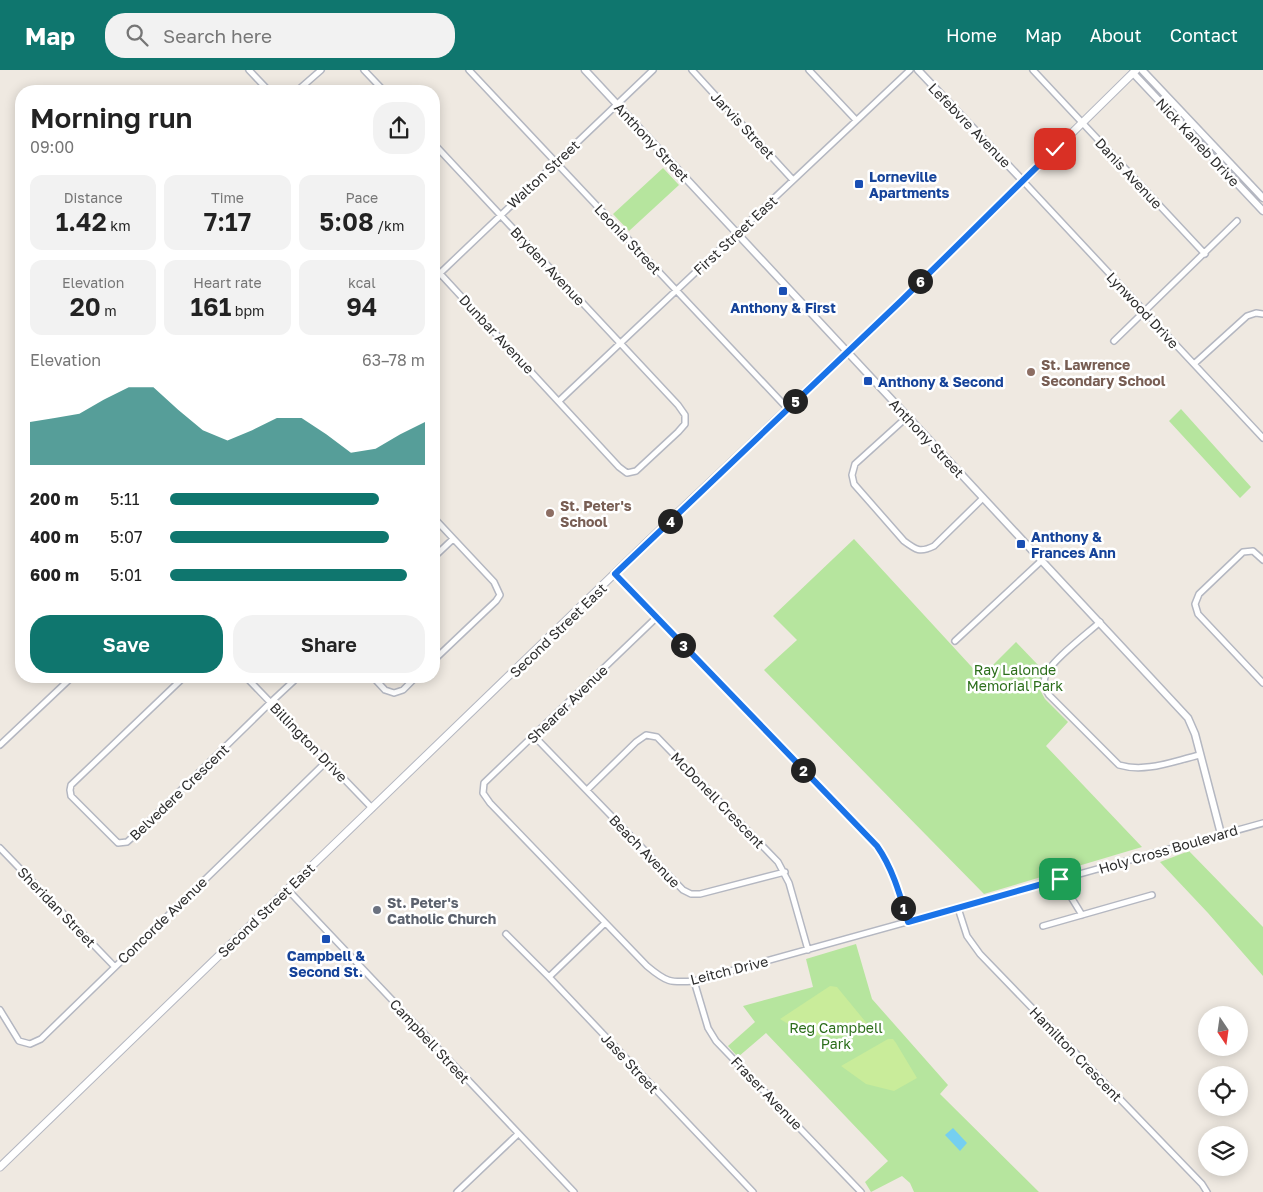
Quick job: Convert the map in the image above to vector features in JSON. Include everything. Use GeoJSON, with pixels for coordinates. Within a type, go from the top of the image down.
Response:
{"type":"FeatureCollection","features":[{"type":"Feature","properties":{"kind":"main road","name":"Second Street East"},"geometry":{"type":"LineString","coordinates":[[0,1167],[848,351],[1135,71]]}},
{"type":"Feature","properties":{"kind":"street"},"geometry":{"type":"LineString","coordinates":[[249,70],[263,85]]}},
{"type":"Feature","properties":{"kind":"street"},"geometry":{"type":"LineString","coordinates":[[304,85],[320,70]]}},
{"type":"Feature","properties":{"kind":"street"},"geometry":{"type":"LineString","coordinates":[[364,70],[378,85]]}},
{"type":"Feature","properties":{"kind":"street","name":"Leonia Street"},"geometry":{"type":"LineString","coordinates":[[469,70],[788,408]]}},
{"type":"Feature","properties":{"kind":"street","name":"Anthony Street"},"geometry":{"type":"LineString","coordinates":[[585,70],[1188,718],[1195,734],[1221,834]]}},
{"type":"Feature","properties":{"kind":"street","name":"Walton Street"},"geometry":{"type":"LineString","coordinates":[[440,274],[653,70]]}},
{"type":"Feature","properties":{"kind":"street","name":"Jarvis Street"},"geometry":{"type":"LineString","coordinates":[[692,70],[793,180]]}},
{"type":"Feature","properties":{"kind":"street"},"geometry":{"type":"LineString","coordinates":[[810,70],[856,120]]}},
{"type":"Feature","properties":{"kind":"street","name":"First Street East"},"geometry":{"type":"LineString","coordinates":[[560,401],[910,70]]}},
{"type":"Feature","properties":{"kind":"street","name":"Lefebvre Avenue"},"geometry":{"type":"LineString","coordinates":[[918,70],[1023,181]]}},
{"type":"Feature","properties":{"kind":"street","name":"Danis Avenue"},"geometry":{"type":"LineString","coordinates":[[1033,70],[1204,254]]}},
{"type":"Feature","properties":{"kind":"street","name":"Nick Kaneb Drive"},"geometry":{"type":"LineString","coordinates":[[1142,70],[1263,198]]}},
{"type":"Feature","properties":{"kind":"street","name":"Nick Kaneb Drive"},"geometry":{"type":"LineString","coordinates":[[1135,71],[1263,211]]}},
{"type":"Feature","properties":{"kind":"street","name":"Bryden Avenue"},"geometry":{"type":"LineString","coordinates":[[440,150],[678,406],[685,415],[685,424],[636,471],[627,473],[619,467],[560,401]]}},
{"type":"Feature","properties":{"kind":"street","name":"Lynwood Drive"},"geometry":{"type":"LineString","coordinates":[[1023,181],[1263,438]]}},
{"type":"Feature","properties":{"kind":"street"},"geometry":{"type":"LineString","coordinates":[[1114,341],[1237,221]]}},
{"type":"Feature","properties":{"kind":"street","name":"Dunbar Avenue"},"geometry":{"type":"LineString","coordinates":[[440,274],[560,401]]}},
{"type":"Feature","properties":{"kind":"street"},"geometry":{"type":"LineString","coordinates":[[1194,364],[1247,316],[1256,313],[1263,314]]}},
{"type":"Feature","properties":{"kind":"street"},"geometry":{"type":"LineString","coordinates":[[907,417],[855,464],[852,475],[854,484],[904,541],[914,549],[924,551],[934,546],[983,498]]}},
{"type":"Feature","properties":{"kind":"street"},"geometry":{"type":"LineString","coordinates":[[440,525],[494,582],[500,595],[496,602],[440,654]]}},
{"type":"Feature","properties":{"kind":"street"},"geometry":{"type":"LineString","coordinates":[[440,551],[453,539]]}},
{"type":"Feature","properties":{"kind":"street"},"geometry":{"type":"LineString","coordinates":[[1263,560],[1253,551],[1247,550],[1243,552],[1199,594],[1195,606],[1199,614],[1263,683]]}},
{"type":"Feature","properties":{"kind":"street"},"geometry":{"type":"LineString","coordinates":[[955,641],[1042,561]]}},
{"type":"Feature","properties":{"kind":"street"},"geometry":{"type":"LineString","coordinates":[[615,574],[877,846],[887,860],[894,876],[908,922]]}},
{"type":"Feature","properties":{"kind":"street","name":"Shearer Avenue"},"geometry":{"type":"LineString","coordinates":[[482,793],[484,783],[656,617]]}},
{"type":"Feature","properties":{"kind":"street"},"geometry":{"type":"LineString","coordinates":[[1100,622],[1052,665],[1045,675],[1044,687],[1049,695],[1119,764],[1131,769],[1144,769],[1200,754]]}},
{"type":"Feature","properties":{"kind":"street"},"geometry":{"type":"LineString","coordinates":[[0,745],[66,683]]}},
{"type":"Feature","properties":{"kind":"street","name":"Belvedere Crescent"},"geometry":{"type":"LineString","coordinates":[[178,683],[71,785],[71,796],[118,843],[127,842],[136,834],[291,683]]}},
{"type":"Feature","properties":{"kind":"street","name":"Billington Drive"},"geometry":{"type":"LineString","coordinates":[[252,683],[372,808]]}},
{"type":"Feature","properties":{"kind":"street"},"geometry":{"type":"LineString","coordinates":[[378,683],[385,690],[394,694],[410,683]]}},
{"type":"Feature","properties":{"kind":"street","name":"McDonell Crescent"},"geometry":{"type":"LineString","coordinates":[[587,790],[636,742],[646,735],[657,737],[774,857],[789,883],[808,950]]}},
{"type":"Feature","properties":{"kind":"street","name":"Beach Avenue"},"geometry":{"type":"LineString","coordinates":[[534,736],[683,890],[691,894],[700,894],[784,872]]}},
{"type":"Feature","properties":{"kind":"street","name":"Concorde Avenue"},"geometry":{"type":"LineString","coordinates":[[0,1010],[19,1041],[30,1044],[41,1039],[327,761]]}},
{"type":"Feature","properties":{"kind":"street","name":"Leitch Drive"},"geometry":{"type":"LineString","coordinates":[[482,793],[605,923],[660,977],[674,982],[694,981],[958,908]]}},
{"type":"Feature","properties":{"kind":"street","name":"Holy Cross Boulevard"},"geometry":{"type":"LineString","coordinates":[[958,908],[1263,822]]}},
{"type":"Feature","properties":{"kind":"street","name":"Sheridan Street"},"geometry":{"type":"LineString","coordinates":[[0,848],[114,966]]}},
{"type":"Feature","properties":{"kind":"street"},"geometry":{"type":"LineString","coordinates":[[1060,879],[1082,915]]}},
{"type":"Feature","properties":{"kind":"street","name":"Campbell Street"},"geometry":{"type":"LineString","coordinates":[[288,890],[574,1192]]}},
{"type":"Feature","properties":{"kind":"street"},"geometry":{"type":"LineString","coordinates":[[1043,926],[1152,895]]}},
{"type":"Feature","properties":{"kind":"street","name":"Hamilton Crescent"},"geometry":{"type":"LineString","coordinates":[[958,908],[967,936],[980,954],[1202,1184],[1207,1192]]}},
{"type":"Feature","properties":{"kind":"street"},"geometry":{"type":"LineString","coordinates":[[549,977],[605,923]]}},
{"type":"Feature","properties":{"kind":"street","name":"Jase Street"},"geometry":{"type":"LineString","coordinates":[[506,934],[753,1192]]}},
{"type":"Feature","properties":{"kind":"street","name":"Fraser Avenue"},"geometry":{"type":"LineString","coordinates":[[694,981],[708,1028],[716,1041],[861,1192]]}},
{"type":"Feature","properties":{"kind":"street"},"geometry":{"type":"LineString","coordinates":[[458,1192],[518,1134]]}},
{"type":"Feature","properties":{"kind":"green space"},"geometry":{"type":"Polygon","coordinates":[[[663,168],[679,185],[629,231],[613,214],[663,168]]]}},
{"type":"Feature","properties":{"kind":"green space"},"geometry":{"type":"Polygon","coordinates":[[[1181,409],[1251,487],[1240,498],[1169,421],[1181,409]]]}},
{"type":"Feature","properties":{"kind":"green space","name":"Ray Lalonde Memorial Park"},"geometry":{"type":"Polygon","coordinates":[[[854,539],[981,677],[1016,642],[1038,665],[1042,673],[1040,690],[1045,699],[1068,722],[1046,746],[1142,847],[984,894],[764,670],[797,640],[773,616],[854,539]]]}},
{"type":"Feature","properties":{"kind":"green space"},"geometry":{"type":"Polygon","coordinates":[[[1189,851],[1263,927],[1263,976],[1160,862],[1189,851]]]}},
{"type":"Feature","properties":{"kind":"green space","name":"Reg Campbell Park"},"geometry":{"type":"Polygon","coordinates":[[[856,944],[872,999],[948,1085],[940,1094],[1039,1192],[914,1192],[910,1183],[902,1176],[871,1192],[865,1182],[888,1161],[766,1033],[738,1057],[728,1046],[755,1022],[743,1006],[813,987],[806,959],[856,944]]]}},
{"type":"Feature","properties":{"kind":"green space"},"geometry":{"type":"Polygon","coordinates":[[[830,986],[837,987],[869,1026],[843,1036],[806,1035],[780,1019],[830,986]]]}},
{"type":"Feature","properties":{"kind":"green space"},"geometry":{"type":"Polygon","coordinates":[[[888,1039],[893,1039],[896,1043],[917,1078],[894,1091],[866,1084],[841,1066],[888,1039]]]}},
{"type":"Feature","properties":{"kind":"water"},"geometry":{"type":"Polygon","coordinates":[[[953,1128],[967,1143],[960,1151],[945,1135],[953,1128]]]}},
{"type":"Feature","properties":{"kind":"place","name":"Lorneville Apartments"},"geometry":{"type":"Point","coordinates":[859,184]}},
{"type":"Feature","properties":{"kind":"place","name":"Anthony & First"},"geometry":{"type":"Point","coordinates":[783,291]}},
{"type":"Feature","properties":{"kind":"place","name":"St. Lawrence Secondary School"},"geometry":{"type":"Point","coordinates":[1031,372]}},
{"type":"Feature","properties":{"kind":"place","name":"Anthony & Second"},"geometry":{"type":"Point","coordinates":[868,381]}},
{"type":"Feature","properties":{"kind":"place","name":"St. Peter's School"},"geometry":{"type":"Point","coordinates":[550,513]}},
{"type":"Feature","properties":{"kind":"place","name":"Anthony & Frances Ann"},"geometry":{"type":"Point","coordinates":[1021,544]}},
{"type":"Feature","properties":{"kind":"place","name":"St. Peter's Catholic Church"},"geometry":{"type":"Point","coordinates":[377,910]}},
{"type":"Feature","properties":{"kind":"place","name":"Campbell & Second St."},"geometry":{"type":"Point","coordinates":[326,939]}},
{"type":"Feature","properties":{"kind":"route"},"geometry":{"type":"LineString","coordinates":[[1055,149],[901,301],[615,574],[877,846],[887,860],[894,876],[908,922],[1060,879]]}}]}
